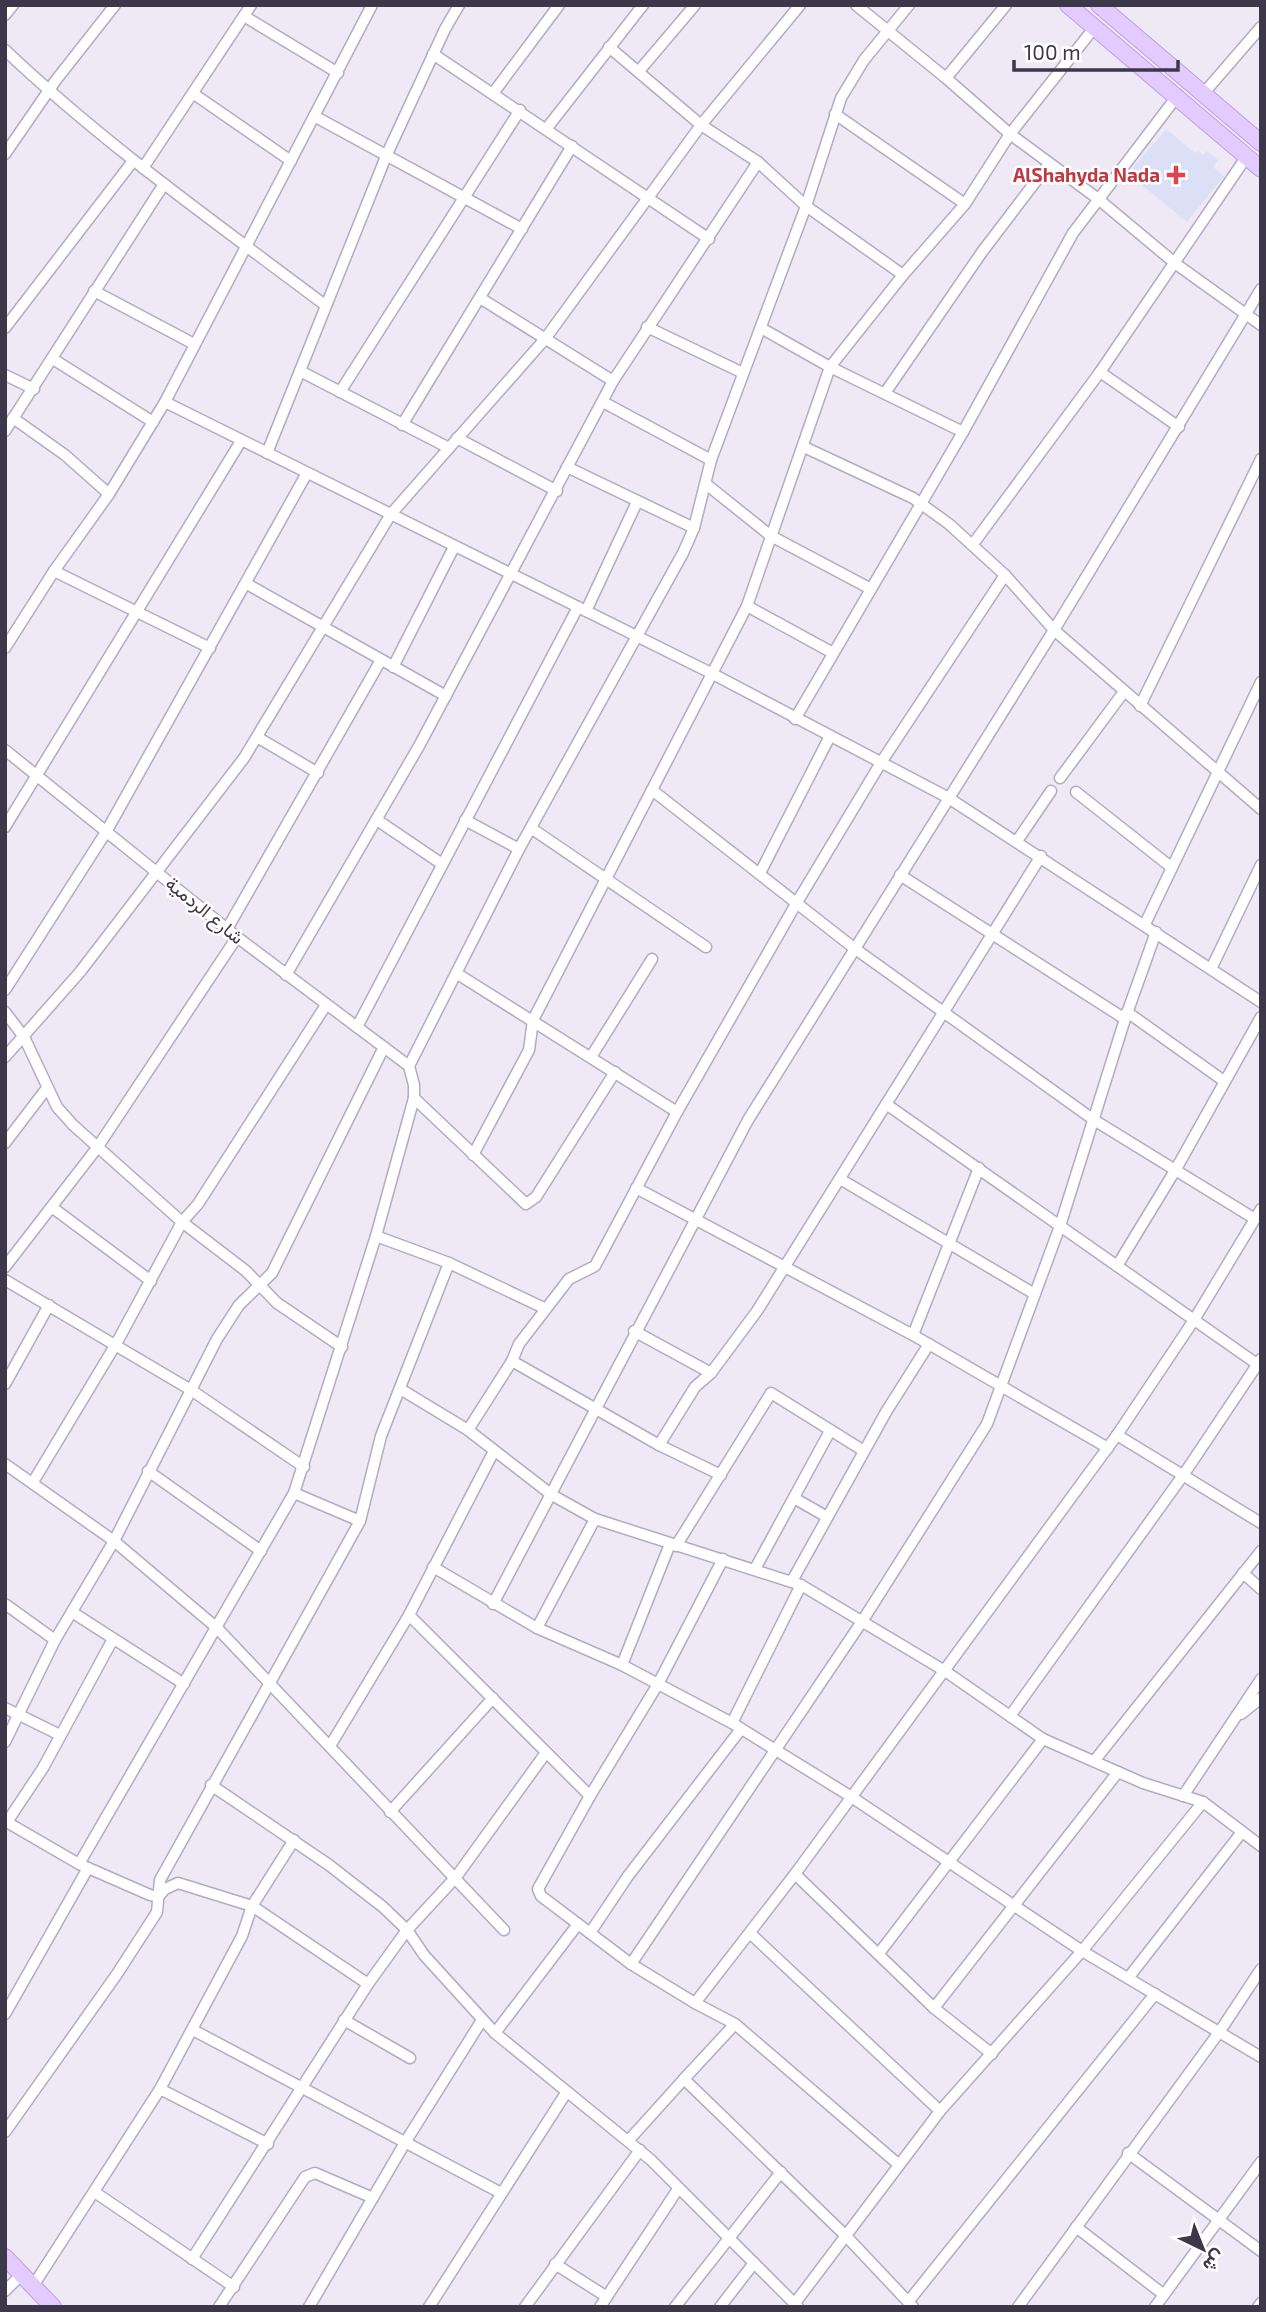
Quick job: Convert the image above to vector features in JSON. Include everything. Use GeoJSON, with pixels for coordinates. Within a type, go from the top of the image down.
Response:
{"type":"FeatureCollection","features":[{"type":"Feature","properties":{"kind":"street"},"geometry":{"type":"LineString","coordinates":[[5,15],[13,5]]}},
{"type":"Feature","properties":{"kind":"street"},"geometry":{"type":"LineString","coordinates":[[5,154],[48,90],[115,5]]}},
{"type":"Feature","properties":{"kind":"street"},"geometry":{"type":"LineString","coordinates":[[5,328],[194,94],[251,5]]}},
{"type":"Feature","properties":{"kind":"street"},"geometry":{"type":"LineString","coordinates":[[5,648],[54,571],[109,494],[165,402],[372,5]]}},
{"type":"Feature","properties":{"kind":"street"},"geometry":{"type":"LineString","coordinates":[[494,92],[559,5]]}},
{"type":"Feature","properties":{"kind":"street"},"geometry":{"type":"LineString","coordinates":[[547,128],[643,5]]}},
{"type":"Feature","properties":{"kind":"street"},"geometry":{"type":"LineString","coordinates":[[639,71],[695,5]]}},
{"type":"Feature","properties":{"kind":"street"},"geometry":{"type":"LineString","coordinates":[[5,1057],[80,972],[158,872],[257,737],[391,514],[545,339],[701,125],[800,5]]}},
{"type":"Feature","properties":{"kind":"street"},"geometry":{"type":"LineString","coordinates":[[856,5],[1010,134],[1097,198],[1176,264],[1261,325]]}},
{"type":"Feature","properties":{"kind":"street"},"geometry":{"type":"LineString","coordinates":[[5,2014],[83,1866],[294,1493],[376,1236],[414,1098],[409,1066],[519,849],[694,528],[711,460],[806,206],[835,114],[850,81],[909,5]]}},
{"type":"Feature","properties":{"kind":"street"},"geometry":{"type":"LineString","coordinates":[[946,78],[1006,5]]}},
{"type":"Feature","properties":{"kind":"street"},"geometry":{"type":"LineString","coordinates":[[1068,5],[1178,95],[1261,169]]}},
{"type":"Feature","properties":{"kind":"street"},"geometry":{"type":"LineString","coordinates":[[267,453],[387,154],[456,6]]}},
{"type":"Feature","properties":{"kind":"street"},"geometry":{"type":"LineString","coordinates":[[472,1155],[529,1051],[533,1020],[747,606],[830,367],[903,275],[965,204],[1010,134],[1109,8],[1261,143]]}},
{"type":"Feature","properties":{"kind":"street"},"geometry":{"type":"LineString","coordinates":[[244,16],[338,73]]}},
{"type":"Feature","properties":{"kind":"street"},"geometry":{"type":"LineString","coordinates":[[1203,94],[1261,27]]}},
{"type":"Feature","properties":{"kind":"street"},"geometry":{"type":"LineString","coordinates":[[609,47],[701,125],[758,162],[806,206],[903,275]]}},
{"type":"Feature","properties":{"kind":"street"},"geometry":{"type":"LineString","coordinates":[[5,50],[48,90],[138,164],[325,305]]}},
{"type":"Feature","properties":{"kind":"street"},"geometry":{"type":"LineString","coordinates":[[433,54],[494,92],[709,239]]}},
{"type":"Feature","properties":{"kind":"street"},"geometry":{"type":"LineString","coordinates":[[194,94],[290,161]]}},
{"type":"Feature","properties":{"kind":"street"},"geometry":{"type":"LineString","coordinates":[[795,719],[963,432],[1073,233],[1178,95]]}},
{"type":"Feature","properties":{"kind":"street"},"geometry":{"type":"LineString","coordinates":[[341,392],[463,195],[520,110]]}},
{"type":"Feature","properties":{"kind":"street"},"geometry":{"type":"LineString","coordinates":[[835,114],[965,204]]}},
{"type":"Feature","properties":{"kind":"street"},"geometry":{"type":"LineString","coordinates":[[314,116],[522,229]]}},
{"type":"Feature","properties":{"kind":"street"},"geometry":{"type":"LineString","coordinates":[[402,425],[572,146]]}},
{"type":"Feature","properties":{"kind":"street"},"geometry":{"type":"LineString","coordinates":[[974,544],[1176,264],[1247,156]]}},
{"type":"Feature","properties":{"kind":"street"},"geometry":{"type":"LineString","coordinates":[[286,975],[446,696],[613,381],[758,162]]}},
{"type":"Feature","properties":{"kind":"street"},"geometry":{"type":"LineString","coordinates":[[886,393],[982,252],[1049,164]]}},
{"type":"Feature","properties":{"kind":"street"},"geometry":{"type":"LineString","coordinates":[[5,431],[164,184]]}},
{"type":"Feature","properties":{"kind":"street"},"geometry":{"type":"LineString","coordinates":[[494,1604],[634,1331],[748,1120],[947,797],[1054,630],[1248,315],[1261,289]]}},
{"type":"Feature","properties":{"kind":"street"},"geometry":{"type":"LineString","coordinates":[[94,291],[194,344]]}},
{"type":"Feature","properties":{"kind":"street"},"geometry":{"type":"LineString","coordinates":[[480,298],[613,381]]}},
{"type":"Feature","properties":{"kind":"street"},"geometry":{"type":"LineString","coordinates":[[647,327],[743,373]]}},
{"type":"Feature","properties":{"kind":"street"},"geometry":{"type":"LineString","coordinates":[[761,328],[830,367],[963,432]]}},
{"type":"Feature","properties":{"kind":"street"},"geometry":{"type":"LineString","coordinates":[[53,359],[153,422]]}},
{"type":"Feature","properties":{"kind":"street"},"geometry":{"type":"LineString","coordinates":[[300,371],[449,448]]}},
{"type":"Feature","properties":{"kind":"street"},"geometry":{"type":"LineString","coordinates":[[1100,372],[1179,427]]}},
{"type":"Feature","properties":{"kind":"street"},"geometry":{"type":"LineString","coordinates":[[5,375],[34,389]]}},
{"type":"Feature","properties":{"kind":"street"},"geometry":{"type":"LineString","coordinates":[[165,402],[711,673],[795,719],[882,761],[947,797],[1041,856],[1261,1002]]}},
{"type":"Feature","properties":{"kind":"street"},"geometry":{"type":"LineString","coordinates":[[603,402],[711,460]]}},
{"type":"Feature","properties":{"kind":"street"},"geometry":{"type":"LineString","coordinates":[[13,418],[72,460],[109,494]]}},
{"type":"Feature","properties":{"kind":"street"},"geometry":{"type":"LineString","coordinates":[[457,438],[557,491]]}},
{"type":"Feature","properties":{"kind":"street"},"geometry":{"type":"LineString","coordinates":[[5,827],[241,441]]}},
{"type":"Feature","properties":{"kind":"street"},"geometry":{"type":"LineString","coordinates":[[804,447],[922,503],[974,544],[1054,630],[1261,809]]}},
{"type":"Feature","properties":{"kind":"street"},"geometry":{"type":"LineString","coordinates":[[1140,706],[1261,459]]}},
{"type":"Feature","properties":{"kind":"street"},"geometry":{"type":"LineString","coordinates":[[567,467],[694,528]]}},
{"type":"Feature","properties":{"kind":"street"},"geometry":{"type":"LineString","coordinates":[[5,990],[106,832],[307,473]]}},
{"type":"Feature","properties":{"kind":"street"},"geometry":{"type":"LineString","coordinates":[[706,484],[771,536],[871,589]]}},
{"type":"Feature","properties":{"kind":"street"},"geometry":{"type":"LineString","coordinates":[[357,1027],[637,502]]}},
{"type":"Feature","properties":{"kind":"street"},"geometry":{"type":"LineString","coordinates":[[393,667],[454,547]]}},
{"type":"Feature","properties":{"kind":"street"},"geometry":{"type":"LineString","coordinates":[[54,571],[210,648]]}},
{"type":"Feature","properties":{"kind":"street"},"geometry":{"type":"LineString","coordinates":[[468,1430],[512,1361],[519,1344],[544,1308],[569,1279],[595,1266],[677,1112],[796,904],[882,761],[1005,575]]}},
{"type":"Feature","properties":{"kind":"street"},"geometry":{"type":"LineString","coordinates":[[247,584],[446,696]]}},
{"type":"Feature","properties":{"kind":"street"},"geometry":{"type":"LineString","coordinates":[[747,606],[834,653]]}},
{"type":"Feature","properties":{"kind":"street"},"geometry":{"type":"LineString","coordinates":[[228,929],[381,660]]}},
{"type":"Feature","properties":{"kind":"street"},"geometry":{"type":"LineString","coordinates":[[1145,924],[1260,683]]}},
{"type":"Feature","properties":{"kind":"street"},"geometry":{"type":"LineString","coordinates":[[1060,778],[1123,692]]}},
{"type":"Feature","properties":{"kind":"street"},"geometry":{"type":"LineString","coordinates":[[760,873],[831,736]]}},
{"type":"Feature","properties":{"kind":"street"},"geometry":{"type":"LineString","coordinates":[[257,737],[318,773]]}},
{"type":"Feature","properties":{"kind":"street","name":"شارع الردمية"},"geometry":{"type":"LineString","coordinates":[[5,750],[237,937],[409,1066]]}},
{"type":"Feature","properties":{"kind":"street"},"geometry":{"type":"LineString","coordinates":[[652,790],[796,904],[1094,1120],[1258,1214],[1194,1320],[1108,1448],[751,1934],[695,2003]]}},
{"type":"Feature","properties":{"kind":"street"},"geometry":{"type":"LineString","coordinates":[[1017,841],[1051,791]]}},
{"type":"Feature","properties":{"kind":"street"},"geometry":{"type":"LineString","coordinates":[[1076,792],[1171,867]]}},
{"type":"Feature","properties":{"kind":"street"},"geometry":{"type":"LineString","coordinates":[[377,820],[442,864]]}},
{"type":"Feature","properties":{"kind":"street"},"geometry":{"type":"LineString","coordinates":[[465,821],[519,849]]}},
{"type":"Feature","properties":{"kind":"street"},"geometry":{"type":"LineString","coordinates":[[531,828],[706,947]]}},
{"type":"Feature","properties":{"kind":"street"},"geometry":{"type":"LineString","coordinates":[[659,1445],[695,1387],[711,1373],[757,1311],[1041,856]]}},
{"type":"Feature","properties":{"kind":"street"},"geometry":{"type":"LineString","coordinates":[[1211,969],[1261,865]]}},
{"type":"Feature","properties":{"kind":"street"},"geometry":{"type":"LineString","coordinates":[[900,875],[992,937],[1126,1016],[1224,1081]]}},
{"type":"Feature","properties":{"kind":"street"},"geometry":{"type":"LineString","coordinates":[[631,1964],[863,1620],[987,1424],[1003,1386],[1033,1293],[1060,1226],[1126,1016],[1156,932]]}},
{"type":"Feature","properties":{"kind":"street"},"geometry":{"type":"LineString","coordinates":[[5,1267],[53,1208],[97,1147],[237,937]]}},
{"type":"Feature","properties":{"kind":"street"},"geometry":{"type":"LineString","coordinates":[[591,1056],[652,959]]}},
{"type":"Feature","properties":{"kind":"street"},"geometry":{"type":"LineString","coordinates":[[456,973],[677,1112]]}},
{"type":"Feature","properties":{"kind":"street"},"geometry":{"type":"LineString","coordinates":[[33,1482],[116,1344],[182,1222],[198,1204],[326,1005]]}},
{"type":"Feature","properties":{"kind":"street"},"geometry":{"type":"LineString","coordinates":[[5,1012],[24,1037],[47,1088],[65,1117],[182,1222],[239,1265],[277,1303],[342,1347]]}},
{"type":"Feature","properties":{"kind":"street"},"geometry":{"type":"LineString","coordinates":[[1117,1266],[1176,1169],[1261,1017]]}},
{"type":"Feature","properties":{"kind":"street"},"geometry":{"type":"LineString","coordinates":[[5,1742],[55,1640],[114,1541],[225,1324],[258,1285],[269,1278],[280,1258],[384,1047]]}},
{"type":"Feature","properties":{"kind":"street"},"geometry":{"type":"LineString","coordinates":[[414,1098],[521,1202],[531,1202],[615,1072]]}},
{"type":"Feature","properties":{"kind":"street"},"geometry":{"type":"LineString","coordinates":[[5,1143],[47,1088]]}},
{"type":"Feature","properties":{"kind":"street"},"geometry":{"type":"LineString","coordinates":[[886,1104],[1194,1320],[1259,1362],[1184,1474],[1010,1716]]}},
{"type":"Feature","properties":{"kind":"street"},"geometry":{"type":"LineString","coordinates":[[913,1335],[979,1168]]}},
{"type":"Feature","properties":{"kind":"street"},"geometry":{"type":"LineString","coordinates":[[840,1179],[1033,1293]]}},
{"type":"Feature","properties":{"kind":"street"},"geometry":{"type":"LineString","coordinates":[[636,1188],[913,1335],[1108,1448]]}},
{"type":"Feature","properties":{"kind":"street"},"geometry":{"type":"LineString","coordinates":[[53,1208],[151,1282]]}},
{"type":"Feature","properties":{"kind":"street"},"geometry":{"type":"LineString","coordinates":[[376,1236],[449,1263],[544,1308]]}},
{"type":"Feature","properties":{"kind":"street"},"geometry":{"type":"LineString","coordinates":[[5,2132],[117,1975],[157,1912],[160,1880],[359,1521],[381,1436],[402,1390],[449,1263]]}},
{"type":"Feature","properties":{"kind":"street"},"geometry":{"type":"LineString","coordinates":[[5,1280],[191,1390],[304,1467]]}},
{"type":"Feature","properties":{"kind":"street"},"geometry":{"type":"LineString","coordinates":[[5,1384],[50,1305]]}},
{"type":"Feature","properties":{"kind":"street"},"geometry":{"type":"LineString","coordinates":[[634,1331],[711,1373]]}},
{"type":"Feature","properties":{"kind":"street"},"geometry":{"type":"LineString","coordinates":[[590,1933],[736,1726],[827,1517],[929,1344]]}},
{"type":"Feature","properties":{"kind":"street"},"geometry":{"type":"LineString","coordinates":[[512,1361],[659,1445],[721,1475]]}},
{"type":"Feature","properties":{"kind":"street"},"geometry":{"type":"LineString","coordinates":[[402,1390],[468,1430],[552,1494],[595,1518],[797,1583],[945,1671],[1044,1739],[1118,1772],[1203,1802],[1242,1832],[1258,1839]]}},
{"type":"Feature","properties":{"kind":"street"},"geometry":{"type":"LineString","coordinates":[[622,1665],[673,1545],[721,1475],[771,1393],[864,1451]]}},
{"type":"Feature","properties":{"kind":"street"},"geometry":{"type":"LineString","coordinates":[[755,1569],[830,1431]]}},
{"type":"Feature","properties":{"kind":"street"},"geometry":{"type":"LineString","coordinates":[[1117,1435],[1260,1519]]}},
{"type":"Feature","properties":{"kind":"street"},"geometry":{"type":"LineString","coordinates":[[330,1746],[409,1615],[494,1451]]}},
{"type":"Feature","properties":{"kind":"street"},"geometry":{"type":"LineString","coordinates":[[5,1464],[114,1541],[217,1628],[504,1930]]}},
{"type":"Feature","properties":{"kind":"street"},"geometry":{"type":"LineString","coordinates":[[148,1471],[261,1551]]}},
{"type":"Feature","properties":{"kind":"street"},"geometry":{"type":"LineString","coordinates":[[294,1493],[359,1521]]}},
{"type":"Feature","properties":{"kind":"street"},"geometry":{"type":"LineString","coordinates":[[794,1498],[827,1517]]}},
{"type":"Feature","properties":{"kind":"street"},"geometry":{"type":"LineString","coordinates":[[537,1628],[595,1518]]}},
{"type":"Feature","properties":{"kind":"street"},"geometry":{"type":"LineString","coordinates":[[1095,1760],[1261,1551]]}},
{"type":"Feature","properties":{"kind":"street"},"geometry":{"type":"LineString","coordinates":[[723,1559],[658,1684],[590,1796],[538,1889],[541,1896],[631,1964],[735,2024],[898,2164]]}},
{"type":"Feature","properties":{"kind":"street"},"geometry":{"type":"LineString","coordinates":[[433,1567],[537,1628],[622,1665],[736,1726],[850,1796],[1083,1951],[1261,2057]]}},
{"type":"Feature","properties":{"kind":"street"},"geometry":{"type":"LineString","coordinates":[[1243,1573],[1261,1589]]}},
{"type":"Feature","properties":{"kind":"street"},"geometry":{"type":"LineString","coordinates":[[5,1604],[55,1640]]}},
{"type":"Feature","properties":{"kind":"street"},"geometry":{"type":"LineString","coordinates":[[72,1612],[184,1684]]}},
{"type":"Feature","properties":{"kind":"street"},"geometry":{"type":"LineString","coordinates":[[409,1615],[545,1754],[590,1796]]}},
{"type":"Feature","properties":{"kind":"street"},"geometry":{"type":"LineString","coordinates":[[113,1639],[43,1768],[6,1822],[83,1866],[158,1897]]}},
{"type":"Feature","properties":{"kind":"street"},"geometry":{"type":"LineString","coordinates":[[1184,1796],[1261,1679]]}},
{"type":"Feature","properties":{"kind":"street"},"geometry":{"type":"LineString","coordinates":[[390,1812],[493,1698]]}},
{"type":"Feature","properties":{"kind":"street"},"geometry":{"type":"LineString","coordinates":[[1234,1721],[1261,1698]]}},
{"type":"Feature","properties":{"kind":"street"},"geometry":{"type":"LineString","coordinates":[[5,1708],[60,1735]]}},
{"type":"Feature","properties":{"kind":"street"},"geometry":{"type":"LineString","coordinates":[[880,1952],[950,1865],[1044,1739]]}},
{"type":"Feature","properties":{"kind":"street"},"geometry":{"type":"LineString","coordinates":[[192,2259],[268,2144],[300,2086],[368,1984],[407,1930],[456,1877],[545,1754]]}},
{"type":"Feature","properties":{"kind":"street"},"geometry":{"type":"LineString","coordinates":[[934,2008],[1118,1772]]}},
{"type":"Feature","properties":{"kind":"street"},"geometry":{"type":"LineString","coordinates":[[211,1785],[294,1840],[364,1892],[407,1930],[424,1955],[495,2033],[566,2093],[640,2150],[797,2305],[898,2164],[940,2111],[1083,1951],[1203,1802]]}},
{"type":"Feature","properties":{"kind":"street"},"geometry":{"type":"LineString","coordinates":[[1129,1977],[1242,1832]]}},
{"type":"Feature","properties":{"kind":"street"},"geometry":{"type":"LineString","coordinates":[[33,2287],[96,2193],[160,2089],[242,1937],[252,1906],[294,1840]]}},
{"type":"Feature","properties":{"kind":"street"},"geometry":{"type":"LineString","coordinates":[[795,1874],[880,1952],[934,2008],[992,2054]]}},
{"type":"Feature","properties":{"kind":"street"},"geometry":{"type":"LineString","coordinates":[[158,1897],[165,1889],[178,1883],[252,1906],[368,1984]]}},
{"type":"Feature","properties":{"kind":"street"},"geometry":{"type":"LineString","coordinates":[[495,2033],[578,1924]]}},
{"type":"Feature","properties":{"kind":"street"},"geometry":{"type":"LineString","coordinates":[[751,1934],[940,2111]]}},
{"type":"Feature","properties":{"kind":"street"},"geometry":{"type":"LineString","coordinates":[[1022,2305],[1128,2153],[1220,2031],[1261,1969]]}},
{"type":"Feature","properties":{"kind":"street"},"geometry":{"type":"LineString","coordinates":[[684,2079],[846,2236],[910,2304],[1155,1994]]}},
{"type":"Feature","properties":{"kind":"street"},"geometry":{"type":"LineString","coordinates":[[344,2020],[410,2058]]}},
{"type":"Feature","properties":{"kind":"street"},"geometry":{"type":"LineString","coordinates":[[309,2307],[406,2141],[482,2020]]}},
{"type":"Feature","properties":{"kind":"street"},"geometry":{"type":"LineString","coordinates":[[628,2141],[735,2024]]}},
{"type":"Feature","properties":{"kind":"street"},"geometry":{"type":"LineString","coordinates":[[193,2030],[501,2193]]}},
{"type":"Feature","properties":{"kind":"street"},"geometry":{"type":"LineString","coordinates":[[160,2089],[268,2144]]}},
{"type":"Feature","properties":{"kind":"street"},"geometry":{"type":"LineString","coordinates":[[429,2307],[566,2093]]}},
{"type":"Feature","properties":{"kind":"street"},"geometry":{"type":"LineString","coordinates":[[525,2307],[640,2150]]}},
{"type":"Feature","properties":{"kind":"street"},"geometry":{"type":"LineString","coordinates":[[1128,2153],[1261,2251]]}},
{"type":"Feature","properties":{"kind":"street"},"geometry":{"type":"LineString","coordinates":[[1155,2307],[1261,2162]]}},
{"type":"Feature","properties":{"kind":"street"},"geometry":{"type":"LineString","coordinates":[[675,2307],[727,2237],[781,2172]]}},
{"type":"Feature","properties":{"kind":"street"},"geometry":{"type":"LineString","coordinates":[[219,2307],[305,2177],[315,2174],[373,2198]]}},
{"type":"Feature","properties":{"kind":"street"},"geometry":{"type":"LineString","coordinates":[[555,2264],[603,2302],[678,2189]]}},
{"type":"Feature","properties":{"kind":"street"},"geometry":{"type":"LineString","coordinates":[[96,2193],[234,2287]]}},
{"type":"Feature","properties":{"kind":"street"},"geometry":{"type":"LineString","coordinates":[[1076,2227],[1163,2294]]}},
{"type":"Feature","properties":{"kind":"street"},"geometry":{"type":"LineString","coordinates":[[5,2257],[52,2307]]}},
{"type":"Feature","properties":{"kind":"street"},"geometry":{"type":"LineString","coordinates":[[720,2307],[754,2263]]}},
{"type":"Feature","properties":{"kind":"street"},"geometry":{"type":"LineString","coordinates":[[5,2291],[21,2275]]}},
{"type":"Feature","properties":{"kind":"shaded area","name":"AlShahyda Nada"},"geometry":{"type":"Polygon","coordinates":[[[1166,129],[1195,153],[1198,151],[1203,155],[1207,151],[1218,160],[1213,167],[1224,176],[1187,222],[1128,174],[1166,129]]]}},
{"type":"Feature","properties":{"kind":"place","name":"AlShahyda Nada"},"geometry":{"type":"Point","coordinates":[1176,175]}}]}
